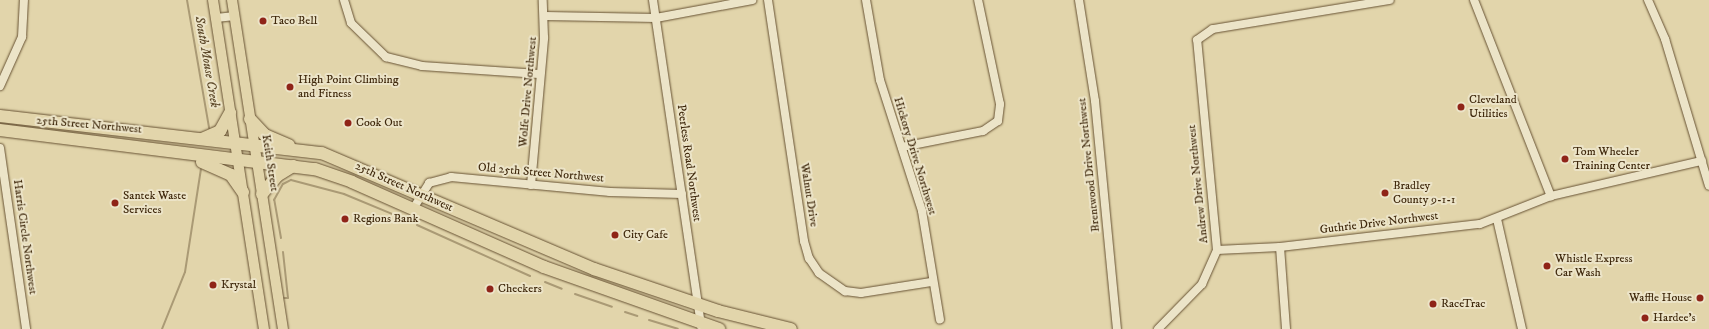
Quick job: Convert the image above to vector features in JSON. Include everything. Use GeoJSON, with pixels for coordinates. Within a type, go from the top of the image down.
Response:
{"type":"FeatureCollection","features":[{"type":"Feature","properties":{"kind":"highway"},"geometry":{"type":"LineString","coordinates":[[202,139],[220,131],[230,113]]}},
{"type":"Feature","properties":{"kind":"highway","name":"25th Street Northwest"},"geometry":{"type":"LineString","coordinates":[[0,116],[235,144],[293,148],[333,156],[574,261],[698,304],[791,329]]}},
{"type":"Feature","properties":{"kind":"highway"},"geometry":{"type":"LineString","coordinates":[[250,119],[265,135],[293,148]]}},
{"type":"Feature","properties":{"kind":"highway","name":"25th Street Northwest"},"geometry":{"type":"LineString","coordinates":[[0,130],[166,152],[294,166],[352,182],[544,267],[702,327],[719,329]]}},
{"type":"Feature","properties":{"kind":"highway"},"geometry":{"type":"LineString","coordinates":[[166,152],[215,165],[231,175],[243,192]]}},
{"type":"Feature","properties":{"kind":"highway"},"geometry":{"type":"LineString","coordinates":[[262,194],[277,176],[294,166]]}},
{"type":"Feature","properties":{"kind":"main road"},"geometry":{"type":"LineString","coordinates":[[213,0],[264,329]]}},
{"type":"Feature","properties":{"kind":"main road","name":"Keith Street"},"geometry":{"type":"LineString","coordinates":[[232,0],[283,329]]}},
{"type":"Feature","properties":{"kind":"street"},"geometry":{"type":"LineString","coordinates":[[0,86],[22,37],[24,0]]}},
{"type":"Feature","properties":{"kind":"street"},"geometry":{"type":"LineString","coordinates":[[344,0],[351,23],[386,57],[422,66],[539,74]]}},
{"type":"Feature","properties":{"kind":"street","name":"Wolfe Drive Northwest"},"geometry":{"type":"LineString","coordinates":[[531,185],[545,16],[542,0]]}},
{"type":"Feature","properties":{"kind":"street","name":"Peerless Road Northwest"},"geometry":{"type":"LineString","coordinates":[[653,0],[702,327]]}},
{"type":"Feature","properties":{"kind":"street"},"geometry":{"type":"LineString","coordinates":[[545,16],[656,18],[752,0]]}},
{"type":"Feature","properties":{"kind":"street","name":"Walnut Drive"},"geometry":{"type":"LineString","coordinates":[[768,0],[804,241],[810,258],[819,273],[845,291],[861,293],[931,282]]}},
{"type":"Feature","properties":{"kind":"street","name":"Hickory Drive Northwest"},"geometry":{"type":"LineString","coordinates":[[866,0],[880,80],[922,211],[931,282],[940,320]]}},
{"type":"Feature","properties":{"kind":"street"},"geometry":{"type":"LineString","coordinates":[[902,146],[983,131],[998,121],[1000,104],[978,0]]}},
{"type":"Feature","properties":{"kind":"street","name":"Brentwood Drive Northwest"},"geometry":{"type":"LineString","coordinates":[[1079,0],[1095,101],[1117,329]]}},
{"type":"Feature","properties":{"kind":"street","name":"Andrew Drive Northwest"},"geometry":{"type":"LineString","coordinates":[[1158,329],[1202,284],[1217,250],[1197,40],[1213,29],[1390,0]]}},
{"type":"Feature","properties":{"kind":"street"},"geometry":{"type":"LineString","coordinates":[[1474,0],[1551,196]]}},
{"type":"Feature","properties":{"kind":"street"},"geometry":{"type":"LineString","coordinates":[[1648,0],[1665,39],[1709,186]]}},
{"type":"Feature","properties":{"kind":"street"},"geometry":{"type":"LineString","coordinates":[[216,18],[235,16]]}},
{"type":"Feature","properties":{"kind":"street","name":"Harris Circle Northwest"},"geometry":{"type":"LineString","coordinates":[[0,148],[26,329]]}},
{"type":"Feature","properties":{"kind":"street","name":"Guthrie Drive Northwest"},"geometry":{"type":"LineString","coordinates":[[1217,250],[1280,247],[1497,219],[1551,196],[1702,161]]}},
{"type":"Feature","properties":{"kind":"street","name":"Old 25th Street Northwest"},"geometry":{"type":"LineString","coordinates":[[413,209],[429,183],[451,177],[531,185],[682,194]]}},
{"type":"Feature","properties":{"kind":"street"},"geometry":{"type":"LineString","coordinates":[[1497,219],[1522,329]]}},
{"type":"Feature","properties":{"kind":"street"},"geometry":{"type":"LineString","coordinates":[[1280,247],[1286,329]]}},
{"type":"Feature","properties":{"kind":"waterway","name":"South Mouse Creek"},"geometry":{"type":"LineString","coordinates":[[187,0],[209,128]]}},
{"type":"Feature","properties":{"kind":"waterway","name":"South Mouse Creek"},"geometry":{"type":"LineString","coordinates":[[162,329],[185,272],[201,169]]}},
{"type":"Feature","properties":{"kind":"waterway"},"geometry":{"type":"LineString","coordinates":[[281,238],[274,200],[283,184],[291,180],[344,194],[402,218]]}},
{"type":"Feature","properties":{"kind":"waterway"},"geometry":{"type":"LineString","coordinates":[[417,225],[530,276]]}},
{"type":"Feature","properties":{"kind":"waterway"},"geometry":{"type":"LineString","coordinates":[[283,252],[288,298],[284,298]]}},
{"type":"Feature","properties":{"kind":"waterway"},"geometry":{"type":"LineString","coordinates":[[545,282],[562,289]]}},
{"type":"Feature","properties":{"kind":"waterway"},"geometry":{"type":"LineString","coordinates":[[575,294],[612,307]]}},
{"type":"Feature","properties":{"kind":"waterway"},"geometry":{"type":"LineString","coordinates":[[625,312],[637,316]]}},
{"type":"Feature","properties":{"kind":"waterway"},"geometry":{"type":"LineString","coordinates":[[649,320],[678,329]]}},
{"type":"Feature","properties":{"kind":"place","name":"Taco Bell"},"geometry":{"type":"Point","coordinates":[263,21]}},
{"type":"Feature","properties":{"kind":"place","name":"High Point Climbing and Fitness"},"geometry":{"type":"Point","coordinates":[290,87]}},
{"type":"Feature","properties":{"kind":"place","name":"Cleveland Utilities"},"geometry":{"type":"Point","coordinates":[1461,107]}},
{"type":"Feature","properties":{"kind":"place","name":"Cook Out"},"geometry":{"type":"Point","coordinates":[348,123]}},
{"type":"Feature","properties":{"kind":"place","name":"Tom Wheeler Training Center"},"geometry":{"type":"Point","coordinates":[1565,159]}},
{"type":"Feature","properties":{"kind":"place","name":"Bradley County 9-1-1"},"geometry":{"type":"Point","coordinates":[1385,193]}},
{"type":"Feature","properties":{"kind":"place","name":"Santek Waste Services"},"geometry":{"type":"Point","coordinates":[115,203]}},
{"type":"Feature","properties":{"kind":"place","name":"Regions Bank"},"geometry":{"type":"Point","coordinates":[345,219]}},
{"type":"Feature","properties":{"kind":"place","name":"City Cafe"},"geometry":{"type":"Point","coordinates":[615,235]}},
{"type":"Feature","properties":{"kind":"place","name":"Whistle Express Car Wash"},"geometry":{"type":"Point","coordinates":[1547,266]}},
{"type":"Feature","properties":{"kind":"place","name":"Krystal"},"geometry":{"type":"Point","coordinates":[213,285]}},
{"type":"Feature","properties":{"kind":"place","name":"Checkers"},"geometry":{"type":"Point","coordinates":[490,289]}},
{"type":"Feature","properties":{"kind":"place","name":"Waffle House"},"geometry":{"type":"Point","coordinates":[1700,298]}},
{"type":"Feature","properties":{"kind":"place","name":"RaceTrac"},"geometry":{"type":"Point","coordinates":[1433,304]}},
{"type":"Feature","properties":{"kind":"place","name":"Hardee's"},"geometry":{"type":"Point","coordinates":[1645,318]}}]}
